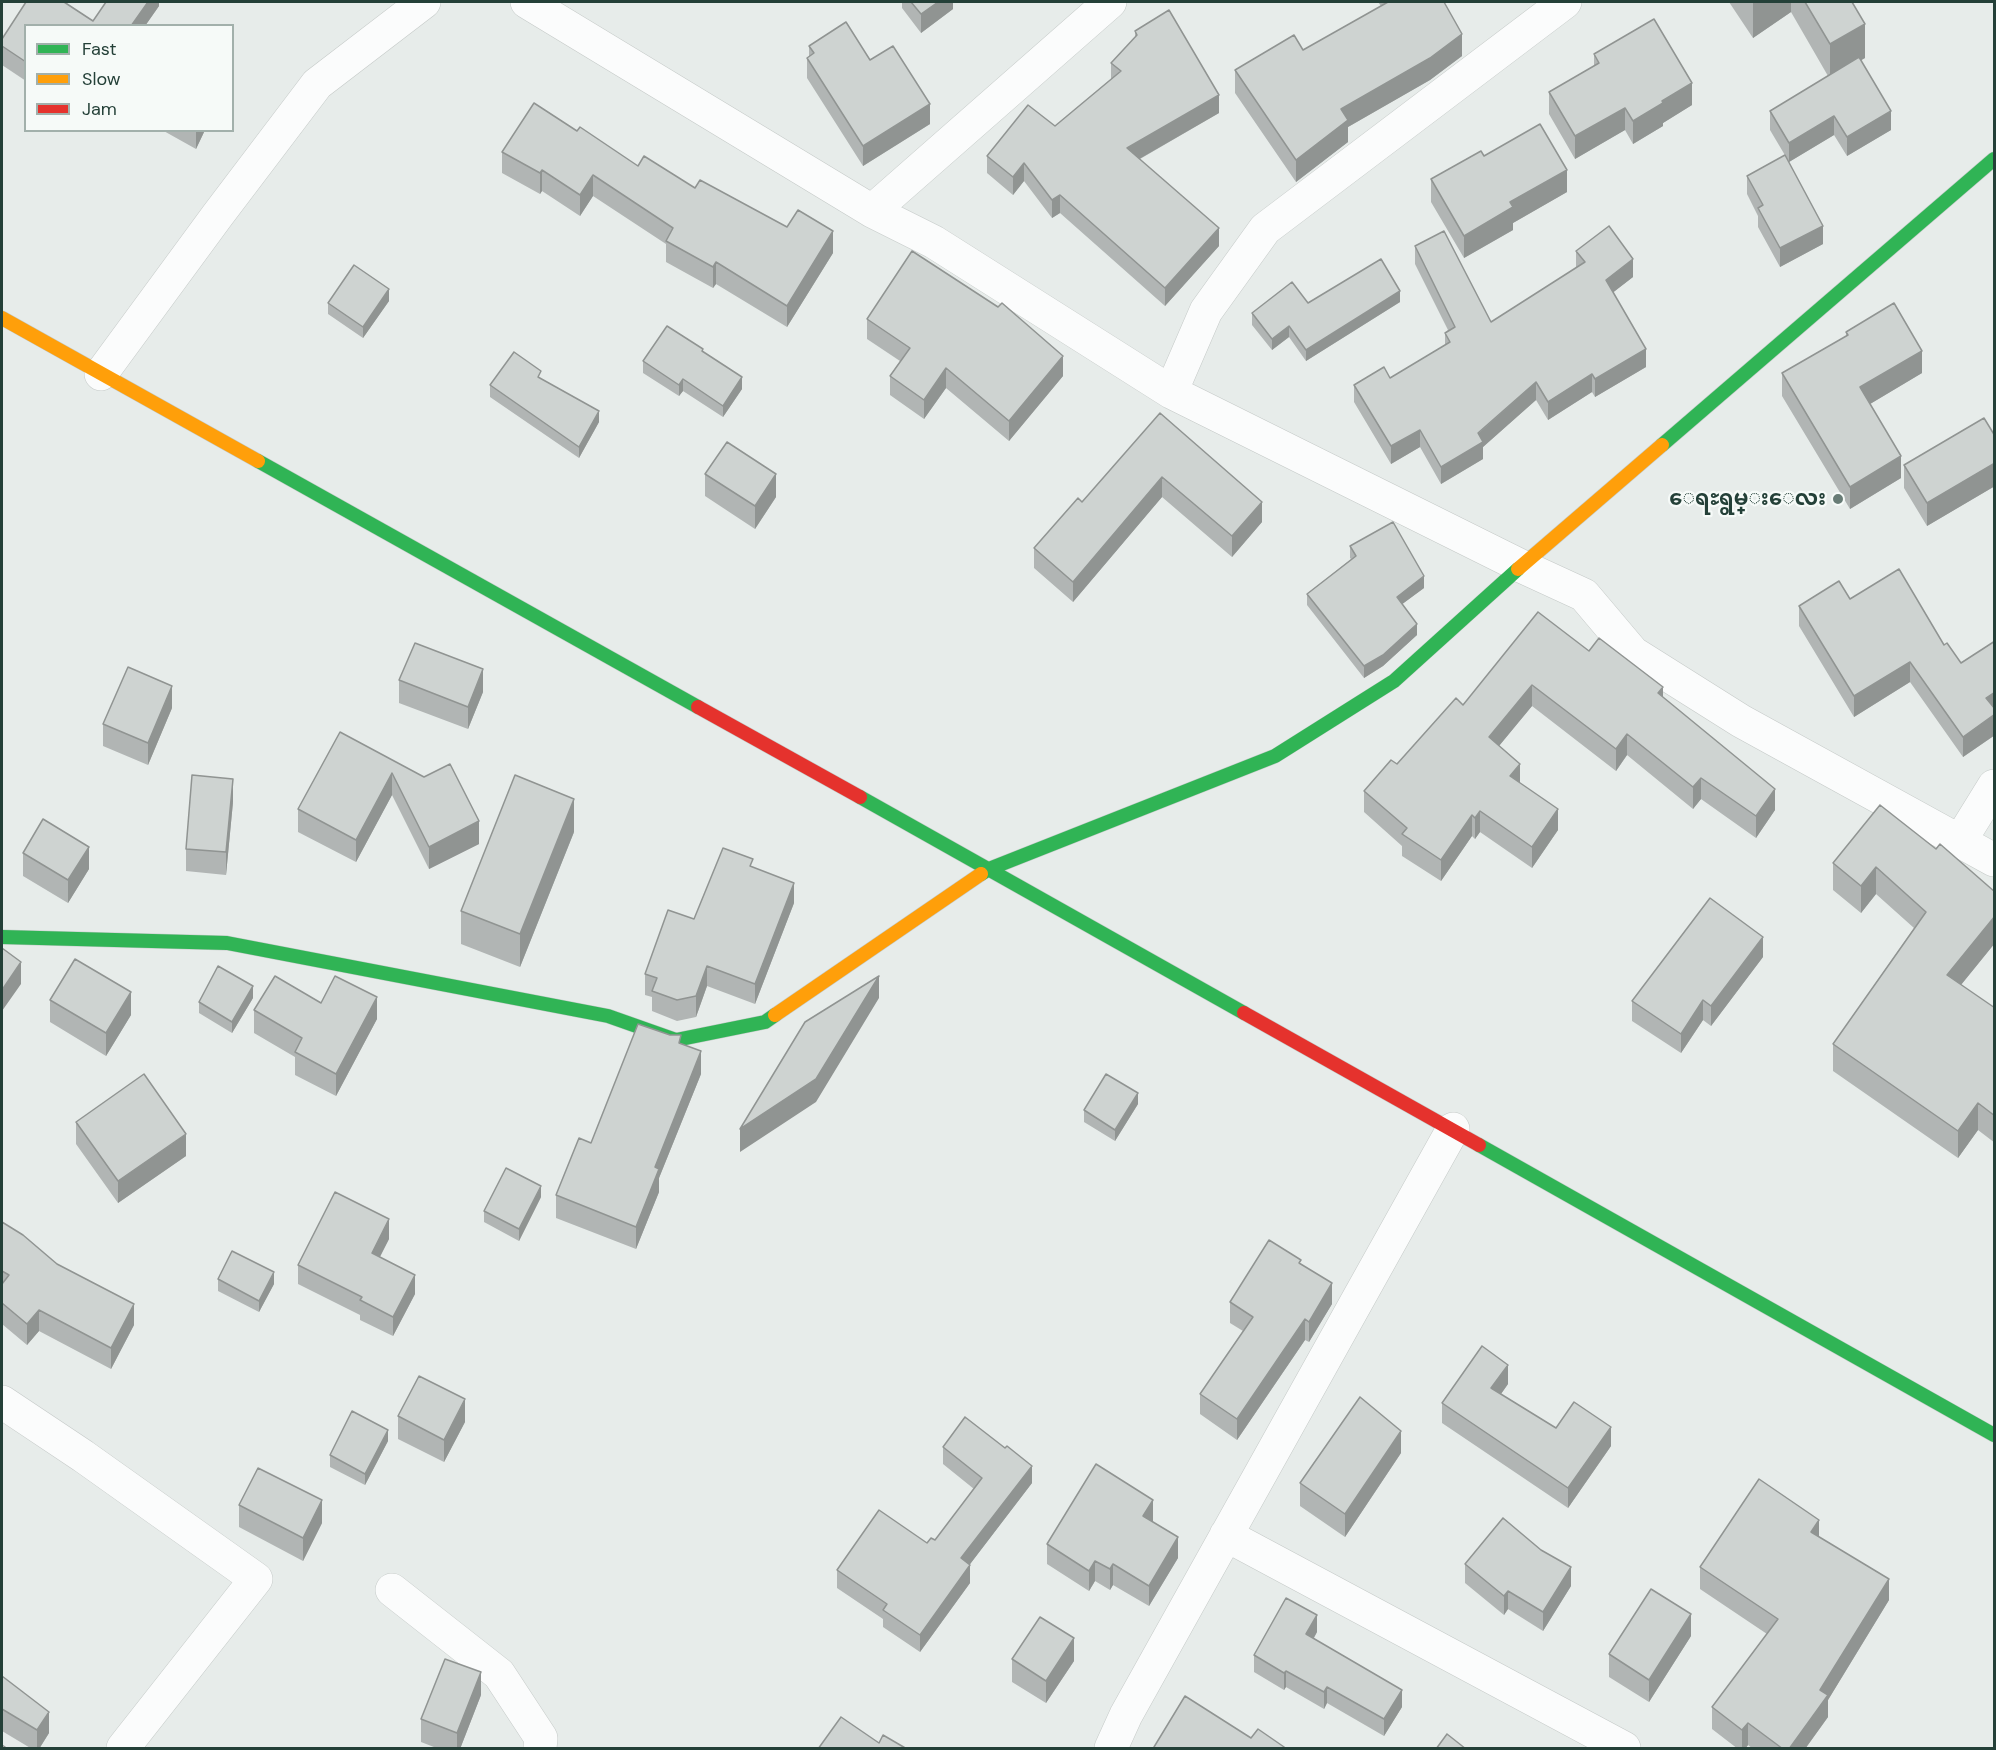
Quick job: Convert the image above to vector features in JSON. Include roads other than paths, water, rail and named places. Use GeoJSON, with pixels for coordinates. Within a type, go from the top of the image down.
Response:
{"type":"FeatureCollection","features":[{"type":"Feature","properties":{"kind":"street"},"geometry":{"type":"LineString","coordinates":[[101,374],[317,84],[424,2]]}},
{"type":"Feature","properties":{"kind":"street"},"geometry":{"type":"LineString","coordinates":[[527,2],[872,211],[934,243],[1171,392],[1584,595],[1633,653],[1741,722],[1995,860]]}},
{"type":"Feature","properties":{"kind":"street"},"geometry":{"type":"LineString","coordinates":[[872,211],[1110,2]]}},
{"type":"Feature","properties":{"kind":"street"},"geometry":{"type":"LineString","coordinates":[[1171,392],[1206,311],[1265,229],[1565,2]]}},
{"type":"Feature","properties":{"kind":"street"},"geometry":{"type":"LineString","coordinates":[[2,937],[227,943],[608,1016],[676,1040],[765,1022],[989,869],[1275,756],[1394,681],[1521,566],[1995,159]]}},
{"type":"Feature","properties":{"kind":"street"},"geometry":{"type":"LineString","coordinates":[[2,318],[989,869],[1995,1435]]}},
{"type":"Feature","properties":{"kind":"street"},"geometry":{"type":"LineString","coordinates":[[1959,841],[1995,786]]}},
{"type":"Feature","properties":{"kind":"street"},"geometry":{"type":"LineString","coordinates":[[1111,1749],[1126,1715],[1453,1130]]}},
{"type":"Feature","properties":{"kind":"street"},"geometry":{"type":"LineString","coordinates":[[2,1402],[83,1456],[256,1579],[123,1749]]}},
{"type":"Feature","properties":{"kind":"street"},"geometry":{"type":"LineString","coordinates":[[1226,1535],[1624,1749]]}},
{"type":"Feature","properties":{"kind":"street"},"geometry":{"type":"LineString","coordinates":[[392,1590],[499,1674],[541,1738],[540,1749]]}},
{"type":"Feature","properties":{"kind":"place","name":"ေရႊရွမ္းေလး"},"geometry":{"type":"Point","coordinates":[1838,499]}}]}
